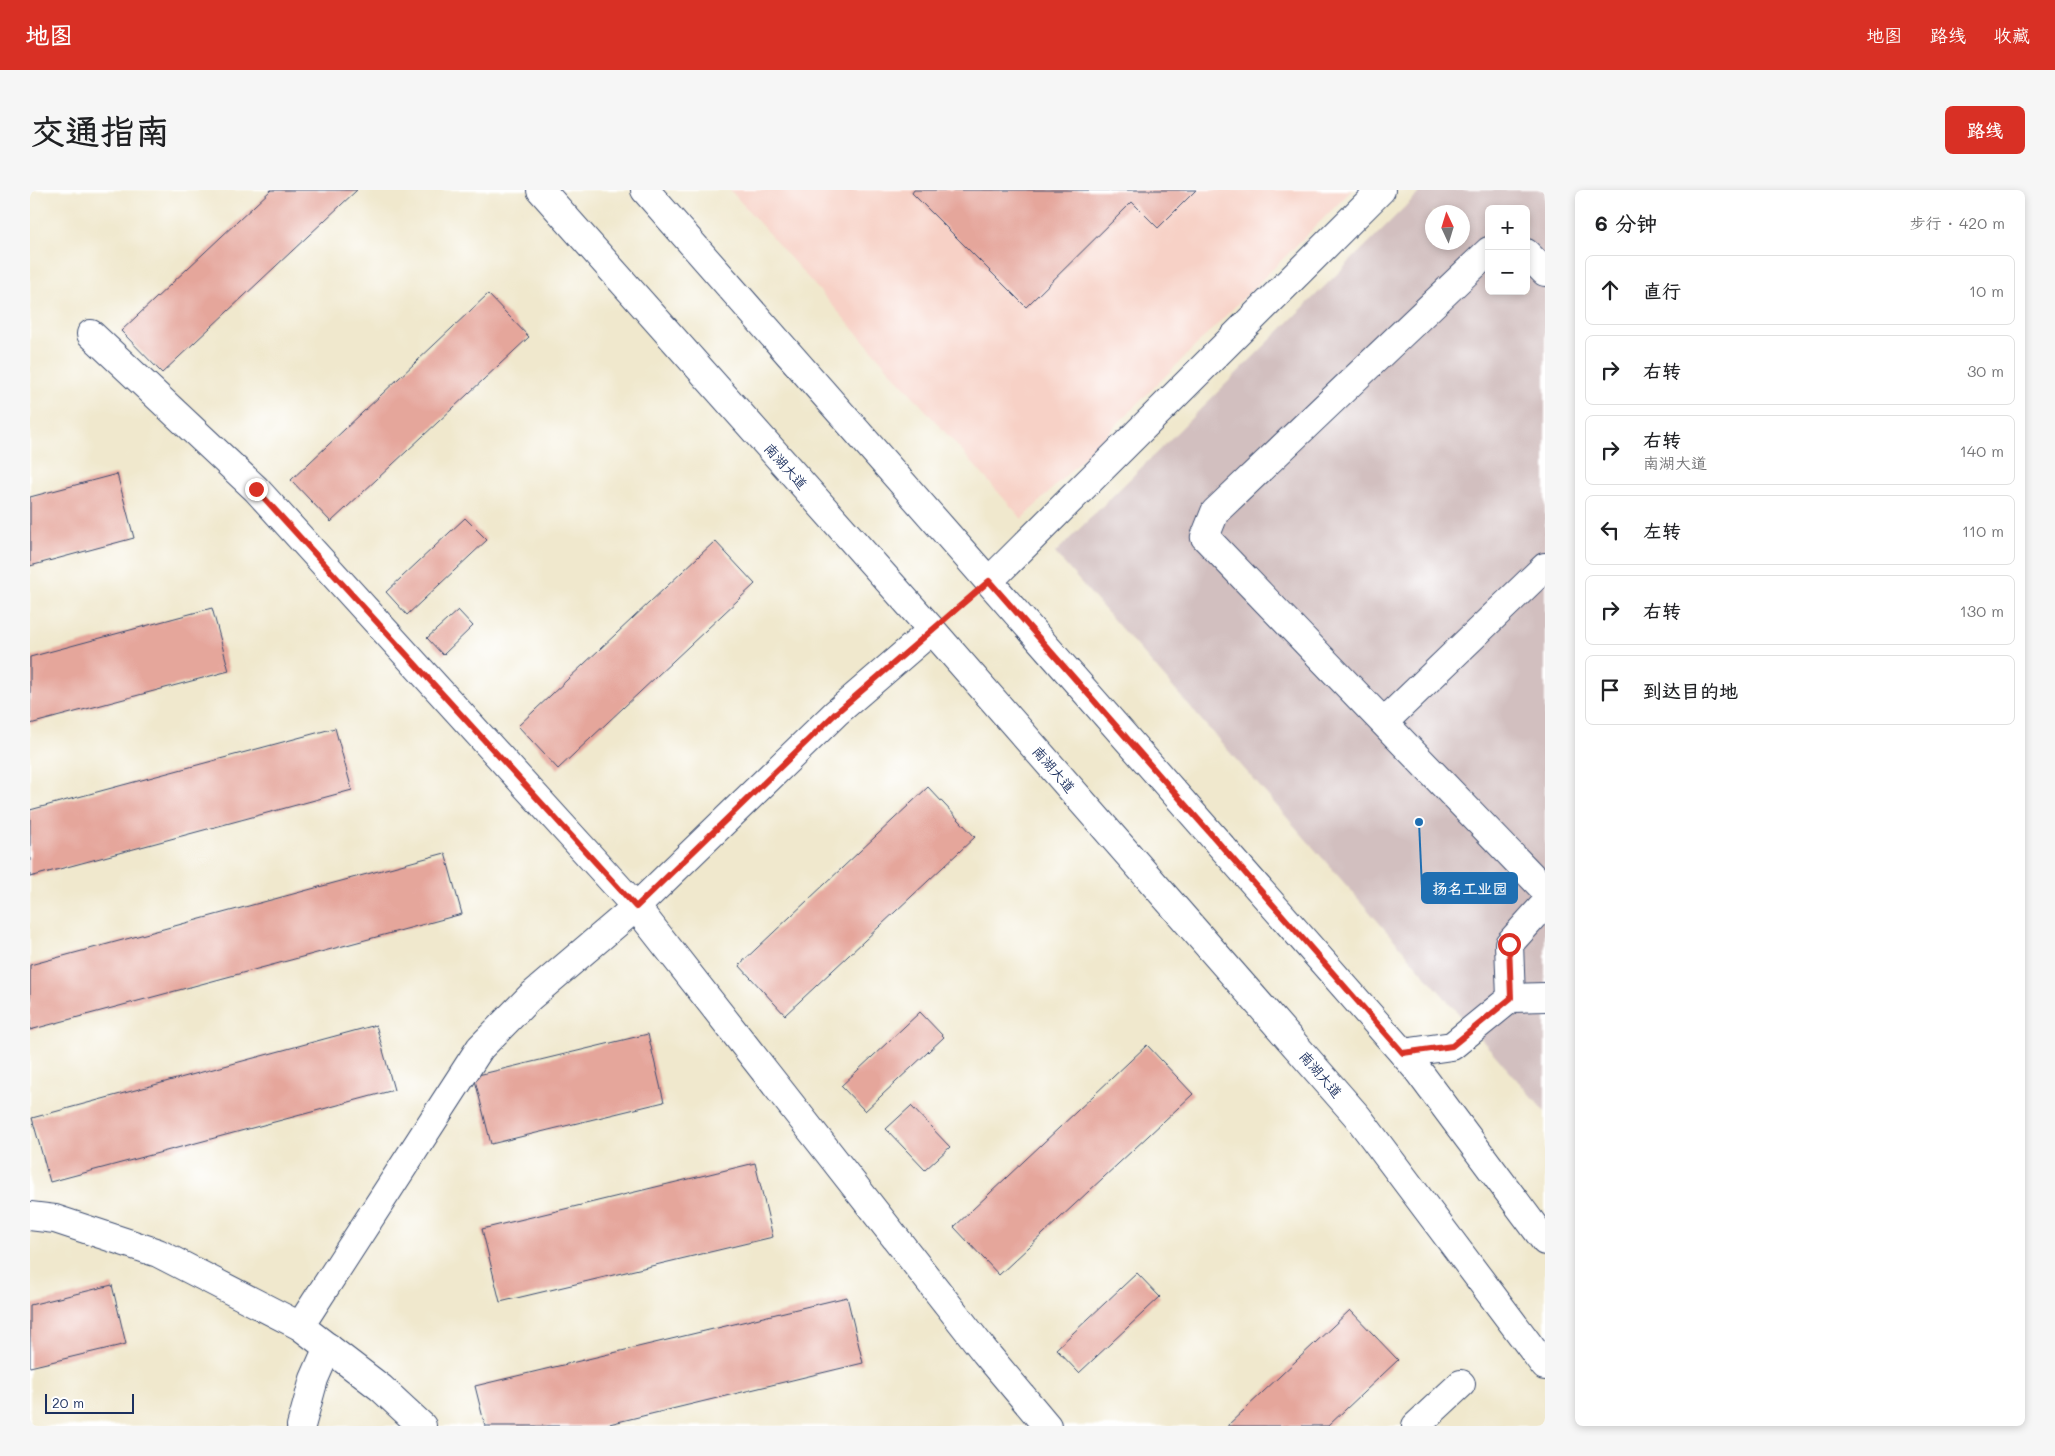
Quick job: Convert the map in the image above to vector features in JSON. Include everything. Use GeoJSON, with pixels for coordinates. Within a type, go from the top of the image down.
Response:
{"type":"FeatureCollection","features":[{"type":"Feature","properties":{"kind":"street","name":"南湖大道"},"geometry":{"type":"LineString","coordinates":[[541,190],[932,630],[1357,1116],[1545,1366]]}},
{"type":"Feature","properties":{"kind":"street"},"geometry":{"type":"LineString","coordinates":[[645,190],[1403,1053],[1545,1241]]}},
{"type":"Feature","properties":{"kind":"street"},"geometry":{"type":"LineString","coordinates":[[989,581],[1382,190]]}},
{"type":"Feature","properties":{"kind":"street"},"geometry":{"type":"LineString","coordinates":[[1485,255],[1215,512],[1205,537],[1545,890]]}},
{"type":"Feature","properties":{"kind":"street"},"geometry":{"type":"LineString","coordinates":[[1530,257],[1545,272]]}},
{"type":"Feature","properties":{"kind":"street"},"geometry":{"type":"LineString","coordinates":[[92,334],[256,489],[636,907],[985,1352],[1047,1426]]}},
{"type":"Feature","properties":{"kind":"street"},"geometry":{"type":"LineString","coordinates":[[1384,722],[1545,567]]}},
{"type":"Feature","properties":{"kind":"street"},"geometry":{"type":"LineString","coordinates":[[300,1326],[480,1048],[530,997],[636,907],[836,713],[932,630]]}},
{"type":"Feature","properties":{"kind":"street"},"geometry":{"type":"LineString","coordinates":[[1511,998],[1509,944],[1545,904]]}},
{"type":"Feature","properties":{"kind":"street"},"geometry":{"type":"LineString","coordinates":[[1403,1053],[1452,1046],[1511,998],[1545,997]]}},
{"type":"Feature","properties":{"kind":"street"},"geometry":{"type":"LineString","coordinates":[[30,1216],[55,1219],[158,1252],[300,1326],[381,1388],[422,1426]]}},
{"type":"Feature","properties":{"kind":"street"},"geometry":{"type":"LineString","coordinates":[[301,1426],[314,1379],[328,1347]]}},
{"type":"Feature","properties":{"kind":"street"},"geometry":{"type":"LineString","coordinates":[[1416,1426],[1461,1384]]}},
{"type":"Feature","properties":{"kind":"path"},"geometry":{"type":"LineString","coordinates":[[932,630],[989,581]]}},
{"type":"Feature","properties":{"kind":"shaded area"},"geometry":{"type":"Polygon","coordinates":[[[730,190],[1352,190],[1022,519],[730,190]]]}},
{"type":"Feature","properties":{"kind":"shaded area"},"geometry":{"type":"Polygon","coordinates":[[[1422,190],[1545,190],[1545,1112],[1055,553],[1422,190]]]}},
{"type":"Feature","properties":{"kind":"building"},"geometry":{"type":"Polygon","coordinates":[[[271,190],[357,190],[162,373],[121,331],[271,190]]]}},
{"type":"Feature","properties":{"kind":"building"},"geometry":{"type":"Polygon","coordinates":[[[914,190],[1196,190],[1158,228],[1132,202],[1026,307],[912,193],[914,190]]]}},
{"type":"Feature","properties":{"kind":"building"},"geometry":{"type":"Polygon","coordinates":[[[488,294],[529,337],[331,522],[291,480],[488,294]]]}},
{"type":"Feature","properties":{"kind":"building"},"geometry":{"type":"Polygon","coordinates":[[[117,474],[134,538],[30,566],[30,497],[117,474]]]}},
{"type":"Feature","properties":{"kind":"building"},"geometry":{"type":"Polygon","coordinates":[[[465,518],[487,540],[407,615],[386,592],[465,518]]]}},
{"type":"Feature","properties":{"kind":"building"},"geometry":{"type":"Polygon","coordinates":[[[715,541],[755,584],[558,769],[518,726],[715,541]]]}},
{"type":"Feature","properties":{"kind":"building"},"geometry":{"type":"Polygon","coordinates":[[[212,608],[229,671],[30,724],[30,657],[212,608]]]}},
{"type":"Feature","properties":{"kind":"building"},"geometry":{"type":"Polygon","coordinates":[[[458,610],[473,626],[443,655],[427,638],[458,610]]]}},
{"type":"Feature","properties":{"kind":"building"},"geometry":{"type":"Polygon","coordinates":[[[335,728],[352,790],[30,877],[30,810],[335,728]]]}},
{"type":"Feature","properties":{"kind":"building"},"geometry":{"type":"Polygon","coordinates":[[[928,787],[975,837],[785,1015],[739,965],[928,787]]]}},
{"type":"Feature","properties":{"kind":"building"},"geometry":{"type":"Polygon","coordinates":[[[445,853],[462,914],[30,1030],[30,965],[445,853]]]}},
{"type":"Feature","properties":{"kind":"building"},"geometry":{"type":"Polygon","coordinates":[[[920,1012],[944,1037],[865,1111],[841,1086],[920,1012]]]}},
{"type":"Feature","properties":{"kind":"building"},"geometry":{"type":"Polygon","coordinates":[[[376,1025],[394,1090],[50,1182],[32,1118],[376,1025]]]}},
{"type":"Feature","properties":{"kind":"building"},"geometry":{"type":"Polygon","coordinates":[[[648,1034],[664,1102],[491,1144],[474,1076],[648,1034]]]}},
{"type":"Feature","properties":{"kind":"building"},"geometry":{"type":"Polygon","coordinates":[[[1147,1045],[1193,1094],[999,1275],[954,1227],[1147,1045]]]}},
{"type":"Feature","properties":{"kind":"building"},"geometry":{"type":"Polygon","coordinates":[[[911,1106],[950,1147],[925,1170],[886,1129],[911,1106]]]}},
{"type":"Feature","properties":{"kind":"building"},"geometry":{"type":"Polygon","coordinates":[[[755,1163],[773,1237],[500,1302],[482,1229],[755,1163]]]}},
{"type":"Feature","properties":{"kind":"building"},"geometry":{"type":"Polygon","coordinates":[[[1137,1273],[1160,1297],[1079,1373],[1056,1349],[1137,1273]]]}},
{"type":"Feature","properties":{"kind":"building"},"geometry":{"type":"Polygon","coordinates":[[[112,1285],[126,1344],[30,1367],[30,1305],[112,1285]]]}},
{"type":"Feature","properties":{"kind":"building"},"geometry":{"type":"Polygon","coordinates":[[[847,1297],[863,1363],[601,1426],[485,1426],[475,1386],[847,1297]]]}},
{"type":"Feature","properties":{"kind":"building"},"geometry":{"type":"Polygon","coordinates":[[[1350,1310],[1398,1360],[1328,1426],[1227,1426],[1350,1310]]]}},
{"type":"Feature","properties":{"kind":"place","name":"扬名工业园"},"geometry":{"type":"Point","coordinates":[1419,822]}},
{"type":"Feature","properties":{"kind":"route"},"geometry":{"type":"LineString","coordinates":[[256,489],[636,907],[836,713],[989,581],[1403,1053],[1452,1046],[1511,998],[1509,944]]}}]}
